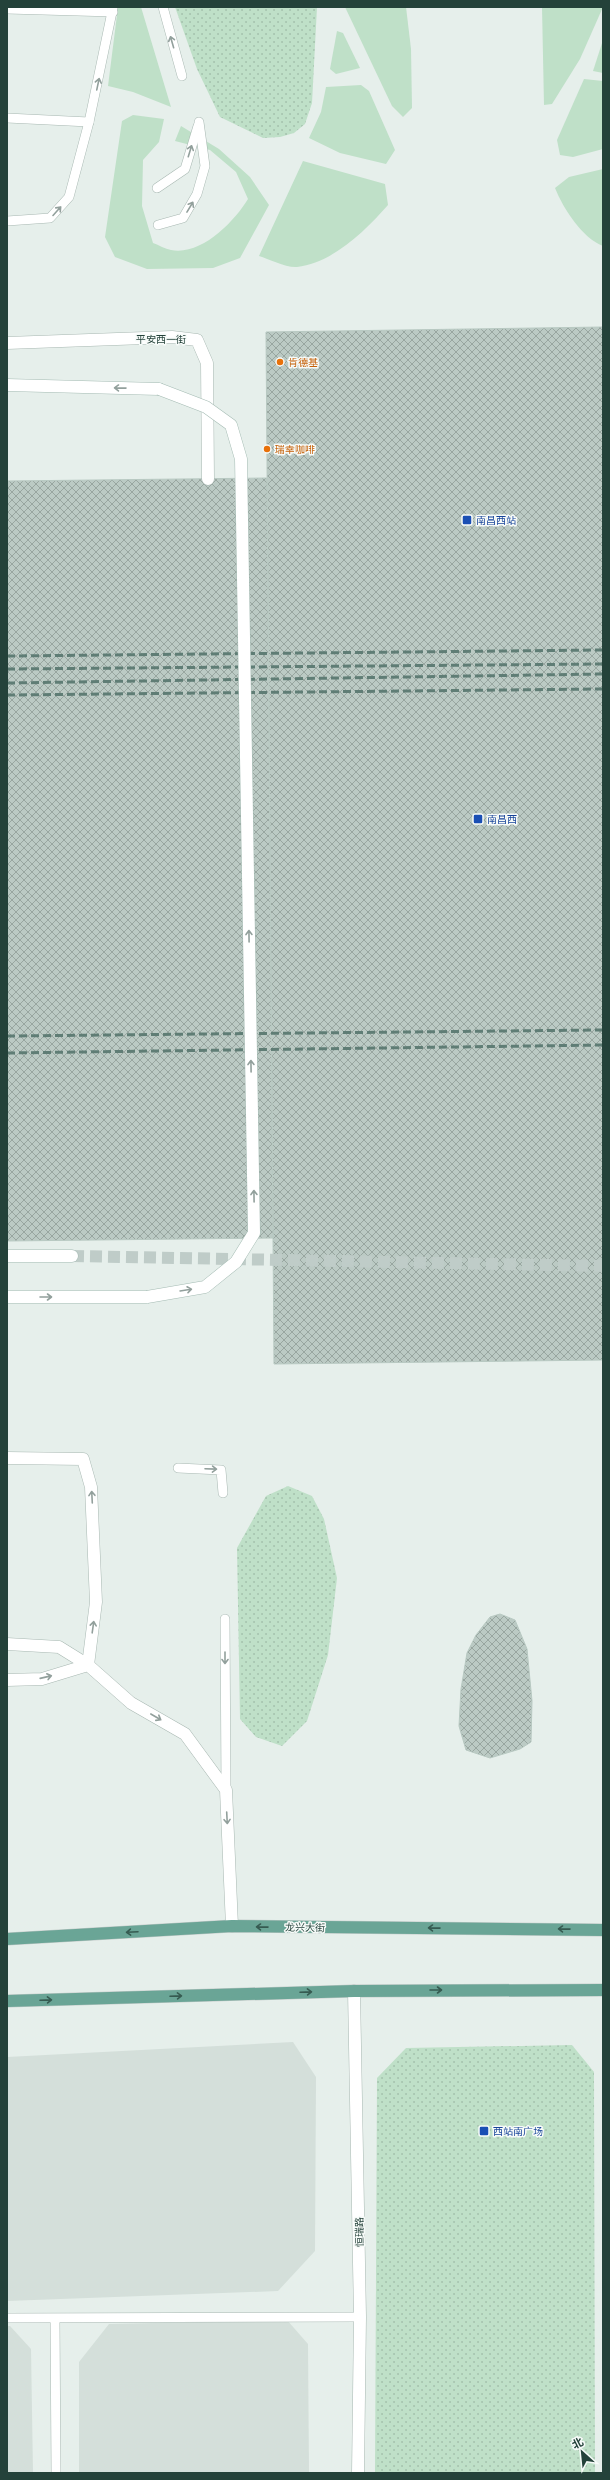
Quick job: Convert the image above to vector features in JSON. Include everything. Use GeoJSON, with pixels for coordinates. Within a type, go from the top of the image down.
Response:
{"type":"FeatureCollection","features":[{"type":"Feature","properties":{"kind":"main road","name":"龙兴大街"},"geometry":{"type":"LineString","coordinates":[[7,1939],[232,1926],[603,1930]]}},
{"type":"Feature","properties":{"kind":"main road"},"geometry":{"type":"LineString","coordinates":[[7,2001],[354,1990],[603,1990]]}},
{"type":"Feature","properties":{"kind":"street","name":"平安西一街"},"geometry":{"type":"LineString","coordinates":[[7,343],[172,338],[197,340],[207,363],[208,479]]}},
{"type":"Feature","properties":{"kind":"street"},"geometry":{"type":"LineString","coordinates":[[7,385],[159,389],[206,406],[231,425],[241,459],[254,1233],[236,1262],[206,1287],[147,1297],[7,1297]]}},
{"type":"Feature","properties":{"kind":"street"},"geometry":{"type":"LineString","coordinates":[[7,1256],[72,1256]]}},
{"type":"Feature","properties":{"kind":"street"},"geometry":{"type":"LineString","coordinates":[[7,1458],[83,1459],[91,1487],[96,1602],[88,1665]]}},
{"type":"Feature","properties":{"kind":"street"},"geometry":{"type":"LineString","coordinates":[[7,1644],[59,1647],[88,1665],[131,1703],[184,1734],[226,1790],[232,1926]]}},
{"type":"Feature","properties":{"kind":"street"},"geometry":{"type":"LineString","coordinates":[[7,1680],[42,1679],[88,1665]]}},
{"type":"Feature","properties":{"kind":"street","name":"恒瑞路"},"geometry":{"type":"LineString","coordinates":[[354,1990],[360,2317],[358,2473]]}},
{"type":"Feature","properties":{"kind":"lane"},"geometry":{"type":"LineString","coordinates":[[163,7],[182,76]]}},
{"type":"Feature","properties":{"kind":"lane"},"geometry":{"type":"LineString","coordinates":[[7,9],[113,10],[89,122],[70,197],[50,218],[7,221]]}},
{"type":"Feature","properties":{"kind":"lane"},"geometry":{"type":"LineString","coordinates":[[7,118],[89,122]]}},
{"type":"Feature","properties":{"kind":"lane"},"geometry":{"type":"LineString","coordinates":[[157,188],[185,169],[199,122],[205,166],[197,194],[183,218],[158,225]]}},
{"type":"Feature","properties":{"kind":"lane"},"geometry":{"type":"LineString","coordinates":[[178,1468],[221,1470],[223,1494]]}},
{"type":"Feature","properties":{"kind":"lane"},"geometry":{"type":"LineString","coordinates":[[225,1618],[226,1790]]}},
{"type":"Feature","properties":{"kind":"lane"},"geometry":{"type":"LineString","coordinates":[[7,2318],[360,2317]]}},
{"type":"Feature","properties":{"kind":"lane"},"geometry":{"type":"LineString","coordinates":[[55,2319],[56,2473]]}},
{"type":"Feature","properties":{"kind":"shaded area"},"geometry":{"type":"Polygon","coordinates":[[[293,2042],[316,2077],[315,2251],[278,2291],[7,2301],[7,2057],[293,2042]]]}},
{"type":"Feature","properties":{"kind":"shaded area"},"geometry":{"type":"Polygon","coordinates":[[[287,2320],[308,2344],[309,2473],[79,2473],[79,2362],[109,2324],[287,2320]]]}},
{"type":"Feature","properties":{"kind":"shaded area"},"geometry":{"type":"Polygon","coordinates":[[[7,2326],[10,2326],[31,2349],[33,2473],[7,2473],[7,2326]]]}},
{"type":"Feature","properties":{"kind":"green space"},"geometry":{"type":"Polygon","coordinates":[[[118,7],[141,7],[171,107],[133,92],[108,86],[118,7]]]}},
{"type":"Feature","properties":{"kind":"green space"},"geometry":{"type":"Polygon","coordinates":[[[175,7],[317,7],[312,103],[305,124],[294,133],[280,137],[263,138],[220,117],[197,69],[175,7]]]}},
{"type":"Feature","properties":{"kind":"green space"},"geometry":{"type":"Polygon","coordinates":[[[345,7],[406,7],[411,49],[412,108],[403,117],[392,106],[345,7]]]}},
{"type":"Feature","properties":{"kind":"green space"},"geometry":{"type":"Polygon","coordinates":[[[542,7],[603,7],[580,59],[552,104],[544,105],[542,7]]]}},
{"type":"Feature","properties":{"kind":"green space"},"geometry":{"type":"Polygon","coordinates":[[[337,31],[343,33],[360,68],[336,74],[330,69],[337,31]]]}},
{"type":"Feature","properties":{"kind":"green space"},"geometry":{"type":"Polygon","coordinates":[[[603,40],[603,73],[593,71],[603,40]]]}},
{"type":"Feature","properties":{"kind":"green space"},"geometry":{"type":"Polygon","coordinates":[[[584,79],[603,81],[603,149],[573,157],[560,155],[557,140],[584,79]]]}},
{"type":"Feature","properties":{"kind":"green space"},"geometry":{"type":"Polygon","coordinates":[[[361,85],[369,91],[395,150],[386,164],[340,153],[309,138],[321,112],[326,87],[361,85]]]}},
{"type":"Feature","properties":{"kind":"green space"},"geometry":{"type":"Polygon","coordinates":[[[133,115],[164,119],[159,142],[143,160],[142,206],[153,243],[166,249],[182,250],[194,248],[205,243],[234,218],[248,199],[236,172],[210,150],[175,141],[181,126],[219,149],[250,177],[269,205],[240,258],[213,268],[147,269],[115,257],[105,237],[122,121],[133,115]]]}},
{"type":"Feature","properties":{"kind":"green space"},"geometry":{"type":"Polygon","coordinates":[[[303,161],[385,184],[388,205],[359,235],[336,252],[310,264],[293,267],[259,256],[303,161]]]}},
{"type":"Feature","properties":{"kind":"green space"},"geometry":{"type":"Polygon","coordinates":[[[603,169],[603,246],[595,242],[574,222],[555,188],[569,177],[603,169]]]}},
{"type":"Feature","properties":{"kind":"green space"},"geometry":{"type":"Polygon","coordinates":[[[288,1486],[312,1496],[324,1519],[337,1578],[328,1655],[307,1721],[282,1746],[256,1737],[240,1719],[237,1548],[266,1496],[288,1486]]]}},
{"type":"Feature","properties":{"kind":"green space"},"geometry":{"type":"Polygon","coordinates":[[[572,2045],[594,2072],[595,2473],[375,2473],[377,2078],[406,2048],[572,2045]]]}},
{"type":"Feature","properties":{"kind":"building","name":"南昌西站"},"geometry":{"type":"Polygon","coordinates":[[[603,327],[603,1360],[274,1364],[266,332],[603,327]]]}},
{"type":"Feature","properties":{"kind":"building"},"geometry":{"type":"Polygon","coordinates":[[[267,478],[273,1238],[7,1241],[7,481],[267,478]]]}},
{"type":"Feature","properties":{"kind":"building"},"geometry":{"type":"Polygon","coordinates":[[[500,1614],[515,1620],[527,1649],[532,1701],[531,1742],[520,1749],[490,1758],[466,1750],[459,1726],[461,1689],[467,1653],[476,1635],[490,1617],[500,1614]]]}},
{"type":"Feature","properties":{"kind":"tunnel"},"geometry":{"type":"LineString","coordinates":[[72,1256],[603,1266]]}},
{"type":"Feature","properties":{"kind":"railway"},"geometry":{"type":"LineString","coordinates":[[7,656],[603,650]]}},
{"type":"Feature","properties":{"kind":"railway"},"geometry":{"type":"LineString","coordinates":[[7,669],[603,664]]}},
{"type":"Feature","properties":{"kind":"railway"},"geometry":{"type":"LineString","coordinates":[[7,683],[603,674]]}},
{"type":"Feature","properties":{"kind":"railway"},"geometry":{"type":"LineString","coordinates":[[7,695],[603,689]]}},
{"type":"Feature","properties":{"kind":"railway"},"geometry":{"type":"LineString","coordinates":[[7,1036],[603,1030]]}},
{"type":"Feature","properties":{"kind":"railway"},"geometry":{"type":"LineString","coordinates":[[7,1053],[603,1045]]}},
{"type":"Feature","properties":{"kind":"place","name":"肯德基"},"geometry":{"type":"Point","coordinates":[280,362]}},
{"type":"Feature","properties":{"kind":"place","name":"瑞幸咖啡"},"geometry":{"type":"Point","coordinates":[267,449]}},
{"type":"Feature","properties":{"kind":"place","name":"南昌西站"},"geometry":{"type":"Point","coordinates":[467,520]}},
{"type":"Feature","properties":{"kind":"place","name":"南昌西"},"geometry":{"type":"Point","coordinates":[478,819]}},
{"type":"Feature","properties":{"kind":"place","name":"西站南广场"},"geometry":{"type":"Point","coordinates":[484,2131]}}]}
